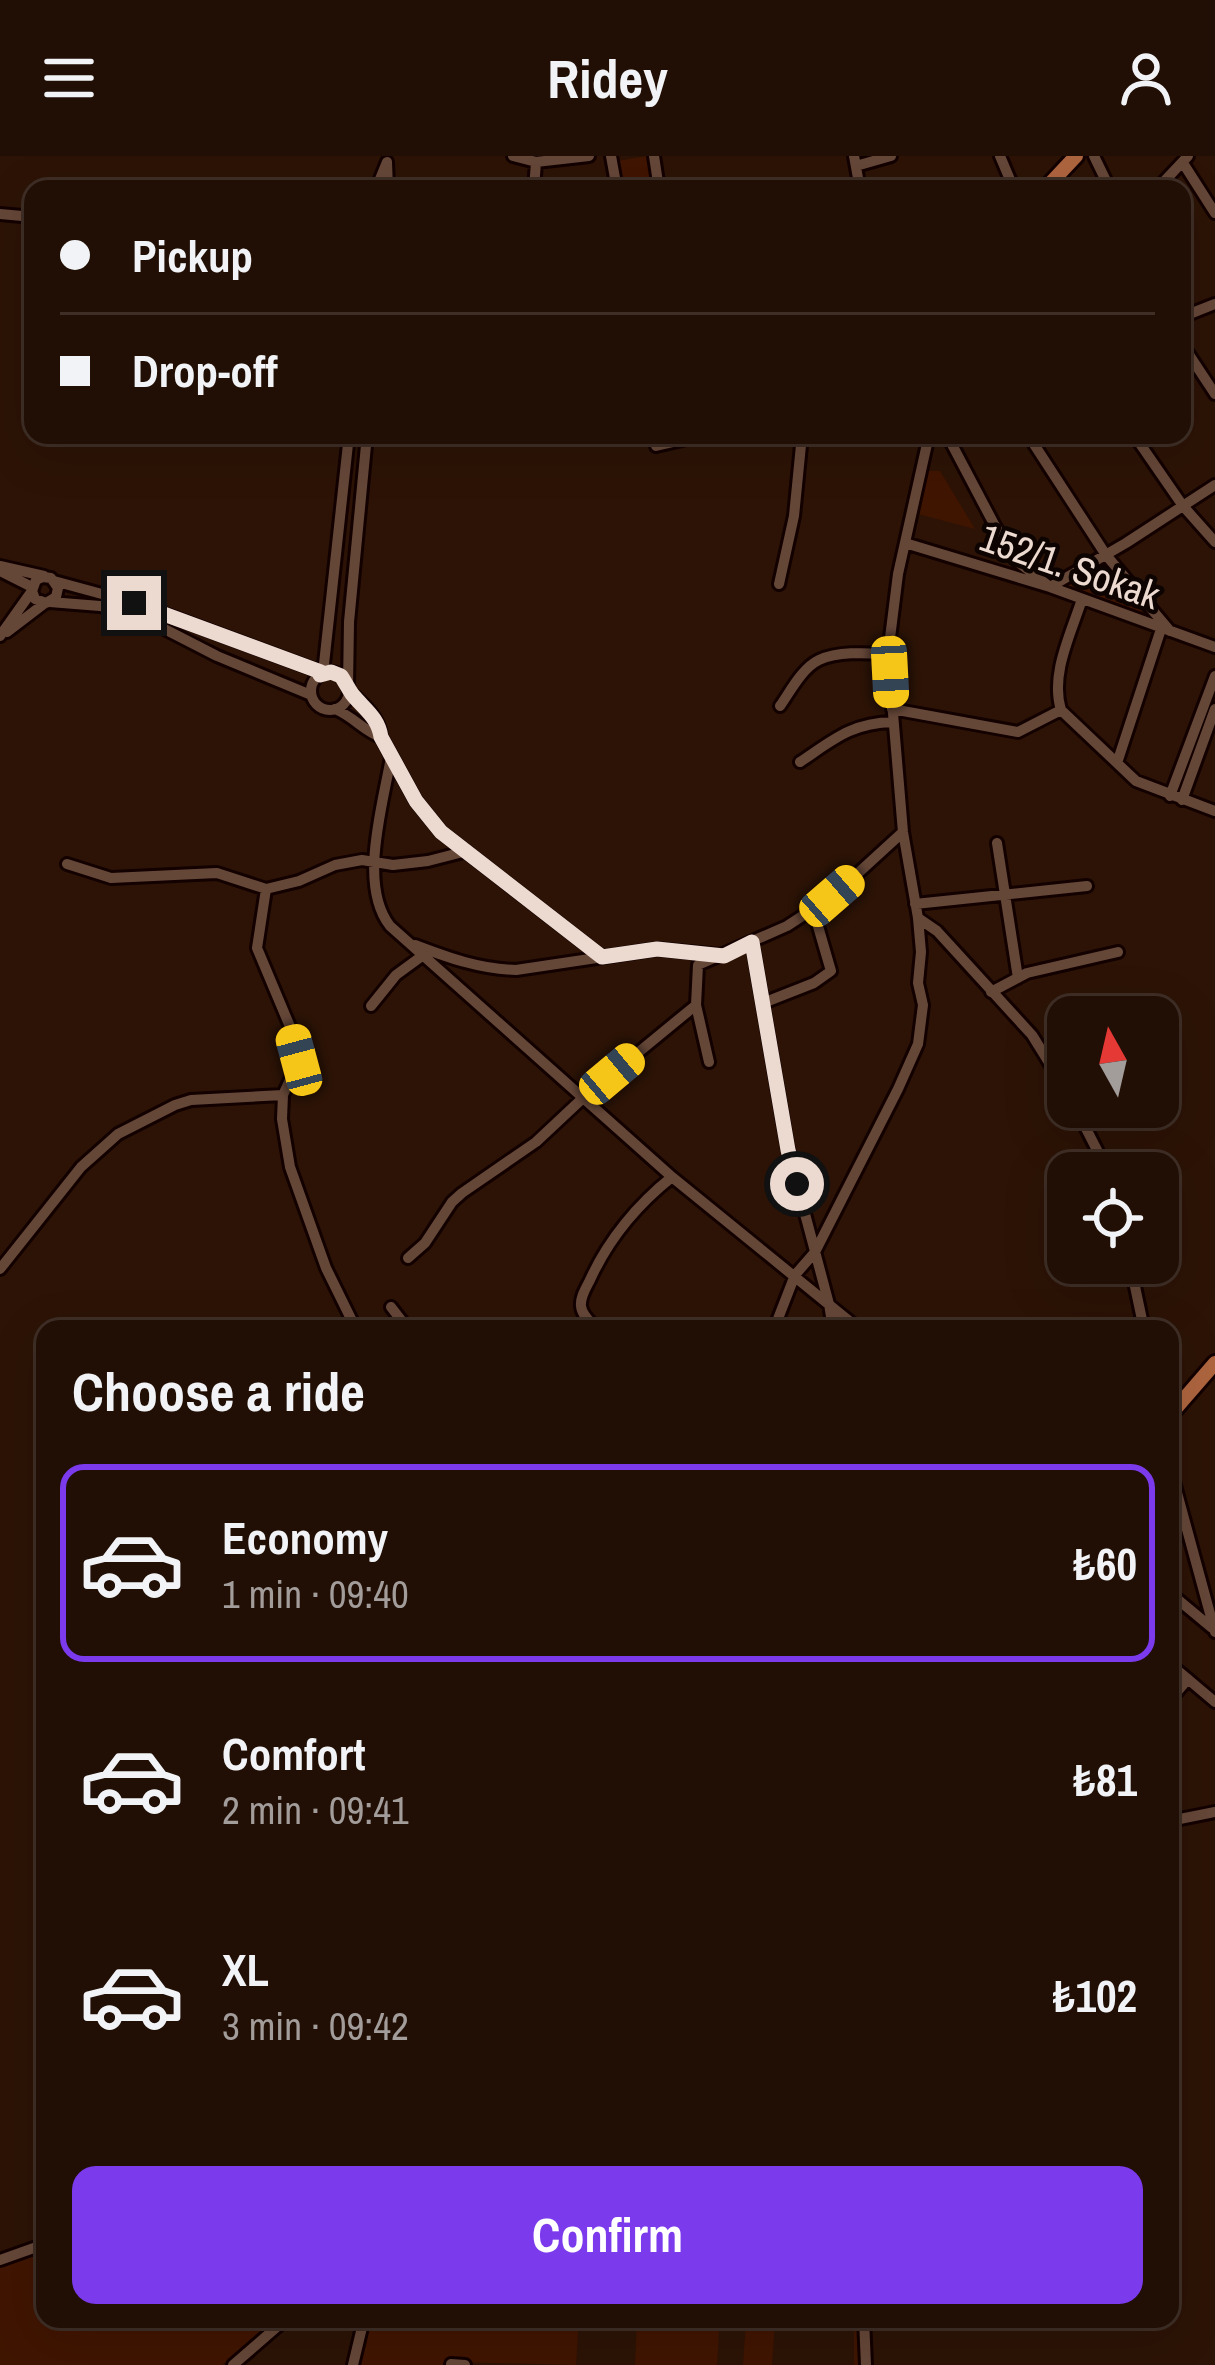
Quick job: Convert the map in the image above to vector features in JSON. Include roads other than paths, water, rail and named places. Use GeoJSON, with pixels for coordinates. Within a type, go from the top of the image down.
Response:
{"type":"FeatureCollection","features":[{"type":"Feature","properties":{"kind":"main road"},"geometry":{"type":"LineString","coordinates":[[1053,180],[1076,156]]}},
{"type":"Feature","properties":{"kind":"main road"},"geometry":{"type":"LineString","coordinates":[[1179,1405],[1215,1363]]}},
{"type":"Feature","properties":{"kind":"street"},"geometry":{"type":"LineString","coordinates":[[387,159],[400,156]]}},
{"type":"Feature","properties":{"kind":"street"},"geometry":{"type":"LineString","coordinates":[[512,156],[536,163],[590,156]]}},
{"type":"Feature","properties":{"kind":"street"},"geometry":{"type":"LineString","coordinates":[[855,161],[891,156]]}},
{"type":"Feature","properties":{"kind":"street"},"geometry":{"type":"LineString","coordinates":[[1186,159],[1215,212]]}},
{"type":"Feature","properties":{"kind":"street"},"geometry":{"type":"LineString","coordinates":[[535,180],[536,163]]}},
{"type":"Feature","properties":{"kind":"street"},"geometry":{"type":"LineString","coordinates":[[1191,358],[1215,394]]}},
{"type":"Feature","properties":{"kind":"street"},"geometry":{"type":"LineString","coordinates":[[311,695],[312,684],[322,673],[348,444]]}},
{"type":"Feature","properties":{"kind":"street"},"geometry":{"type":"LineString","coordinates":[[335,710],[345,703],[348,688],[349,622],[366,444]]}},
{"type":"Feature","properties":{"kind":"street"},"geometry":{"type":"LineString","coordinates":[[656,446],[665,444]]}},
{"type":"Feature","properties":{"kind":"street"},"geometry":{"type":"LineString","coordinates":[[778,584],[794,515],[801,444]]}},
{"type":"Feature","properties":{"kind":"street"},"geometry":{"type":"LineString","coordinates":[[778,1320],[795,1275],[815,1252],[918,1044],[923,1006],[918,983],[921,952],[903,832],[888,655],[905,543],[927,444]]}},
{"type":"Feature","properties":{"kind":"street"},"geometry":{"type":"LineString","coordinates":[[952,444],[1018,562],[1050,587],[1215,485]]}},
{"type":"Feature","properties":{"kind":"street"},"geometry":{"type":"LineString","coordinates":[[1034,444],[1106,554],[1166,630],[1118,763]]}},
{"type":"Feature","properties":{"kind":"street"},"geometry":{"type":"LineString","coordinates":[[1140,444],[1215,542]]}},
{"type":"Feature","properties":{"kind":"street","name":"152/1. Sokak"},"geometry":{"type":"LineString","coordinates":[[905,543],[1050,587],[1215,647]]}},
{"type":"Feature","properties":{"kind":"street"},"geometry":{"type":"LineString","coordinates":[[0,569],[32,589],[38,601],[141,617],[217,656],[311,695],[318,706],[356,719],[381,737]]}},
{"type":"Feature","properties":{"kind":"street"},"geometry":{"type":"LineString","coordinates":[[0,569],[134,603],[322,673],[336,673],[381,729],[416,801],[441,832],[602,957]]}},
{"type":"Feature","properties":{"kind":"street"},"geometry":{"type":"LineString","coordinates":[[0,637],[39,578],[51,579]]}},
{"type":"Feature","properties":{"kind":"street"},"geometry":{"type":"LineString","coordinates":[[0,637],[58,593],[51,579]]}},
{"type":"Feature","properties":{"kind":"street"},"geometry":{"type":"LineString","coordinates":[[1082,599],[1058,676],[1061,710],[1136,781],[1215,812]]}},
{"type":"Feature","properties":{"kind":"street"},"geometry":{"type":"LineString","coordinates":[[780,706],[817,661],[856,653],[888,655]]}},
{"type":"Feature","properties":{"kind":"street"},"geometry":{"type":"LineString","coordinates":[[1176,798],[1215,676]]}},
{"type":"Feature","properties":{"kind":"street"},"geometry":{"type":"LineString","coordinates":[[1176,798],[1215,709]]}},
{"type":"Feature","properties":{"kind":"street"},"geometry":{"type":"LineString","coordinates":[[800,762],[848,729],[892,716],[1018,732],[1061,710]]}},
{"type":"Feature","properties":{"kind":"street"},"geometry":{"type":"LineString","coordinates":[[391,757],[374,861],[377,905],[384,918],[673,1177],[848,1320]]}},
{"type":"Feature","properties":{"kind":"street"},"geometry":{"type":"LineString","coordinates":[[709,1062],[696,1005],[698,965],[787,926],[848,882],[903,832]]}},
{"type":"Feature","properties":{"kind":"street"},"geometry":{"type":"LineString","coordinates":[[998,843],[1018,978]]}},
{"type":"Feature","properties":{"kind":"street"},"geometry":{"type":"LineString","coordinates":[[67,864],[111,878],[218,873],[266,889],[335,865],[362,860],[393,865],[463,852]]}},
{"type":"Feature","properties":{"kind":"street"},"geometry":{"type":"LineString","coordinates":[[917,911],[1087,886]]}},
{"type":"Feature","properties":{"kind":"street"},"geometry":{"type":"LineString","coordinates":[[266,889],[257,948],[299,1060],[283,1095],[290,1167],[326,1268],[352,1320]]}},
{"type":"Feature","properties":{"kind":"street"},"geometry":{"type":"LineString","coordinates":[[763,1003],[814,983],[831,971],[813,909]]}},
{"type":"Feature","properties":{"kind":"street"},"geometry":{"type":"LineString","coordinates":[[917,911],[1032,1035],[1047,1059]]}},
{"type":"Feature","properties":{"kind":"street"},"geometry":{"type":"LineString","coordinates":[[406,942],[493,969],[516,970],[657,949],[724,956]]}},
{"type":"Feature","properties":{"kind":"street"},"geometry":{"type":"LineString","coordinates":[[752,942],[788,1150],[832,1320]]}},
{"type":"Feature","properties":{"kind":"street"},"geometry":{"type":"LineString","coordinates":[[991,992],[1018,978],[1118,952]]}},
{"type":"Feature","properties":{"kind":"street"},"geometry":{"type":"LineString","coordinates":[[371,1006],[396,975],[422,956]]}},
{"type":"Feature","properties":{"kind":"street"},"geometry":{"type":"LineString","coordinates":[[407,1258],[438,1227],[462,1193],[536,1142],[696,1005]]}},
{"type":"Feature","properties":{"kind":"street"},"geometry":{"type":"LineString","coordinates":[[0,1269],[81,1167],[118,1134],[191,1100],[283,1095]]}},
{"type":"Feature","properties":{"kind":"street"},"geometry":{"type":"LineString","coordinates":[[589,1320],[581,1299],[597,1264],[652,1192],[673,1177]]}},
{"type":"Feature","properties":{"kind":"street"},"geometry":{"type":"LineString","coordinates":[[1134,1284],[1142,1320]]}},
{"type":"Feature","properties":{"kind":"street"},"geometry":{"type":"LineString","coordinates":[[391,1306],[402,1320]]}},
{"type":"Feature","properties":{"kind":"street"},"geometry":{"type":"LineString","coordinates":[[1179,1496],[1215,1631]]}},
{"type":"Feature","properties":{"kind":"street"},"geometry":{"type":"LineString","coordinates":[[1179,1601],[1215,1631]]}},
{"type":"Feature","properties":{"kind":"street"},"geometry":{"type":"LineString","coordinates":[[1179,1672],[1215,1702]]}},
{"type":"Feature","properties":{"kind":"street"},"geometry":{"type":"LineString","coordinates":[[1179,1690],[1188,1679]]}},
{"type":"Feature","properties":{"kind":"street"},"geometry":{"type":"LineString","coordinates":[[1179,1819],[1215,1812]]}},
{"type":"Feature","properties":{"kind":"street"},"geometry":{"type":"LineString","coordinates":[[0,2260],[36,2247]]}},
{"type":"Feature","properties":{"kind":"street"},"geometry":{"type":"LineString","coordinates":[[233,2365],[276,2328]]}},
{"type":"Feature","properties":{"kind":"street"},"geometry":{"type":"LineString","coordinates":[[353,2365],[362,2328]]}},
{"type":"Feature","properties":{"kind":"street"},"geometry":{"type":"LineString","coordinates":[[864,2328],[866,2365]]}},
{"type":"Feature","properties":{"kind":"street"},"geometry":{"type":"LineString","coordinates":[[451,2364],[465,2365]]}}]}
